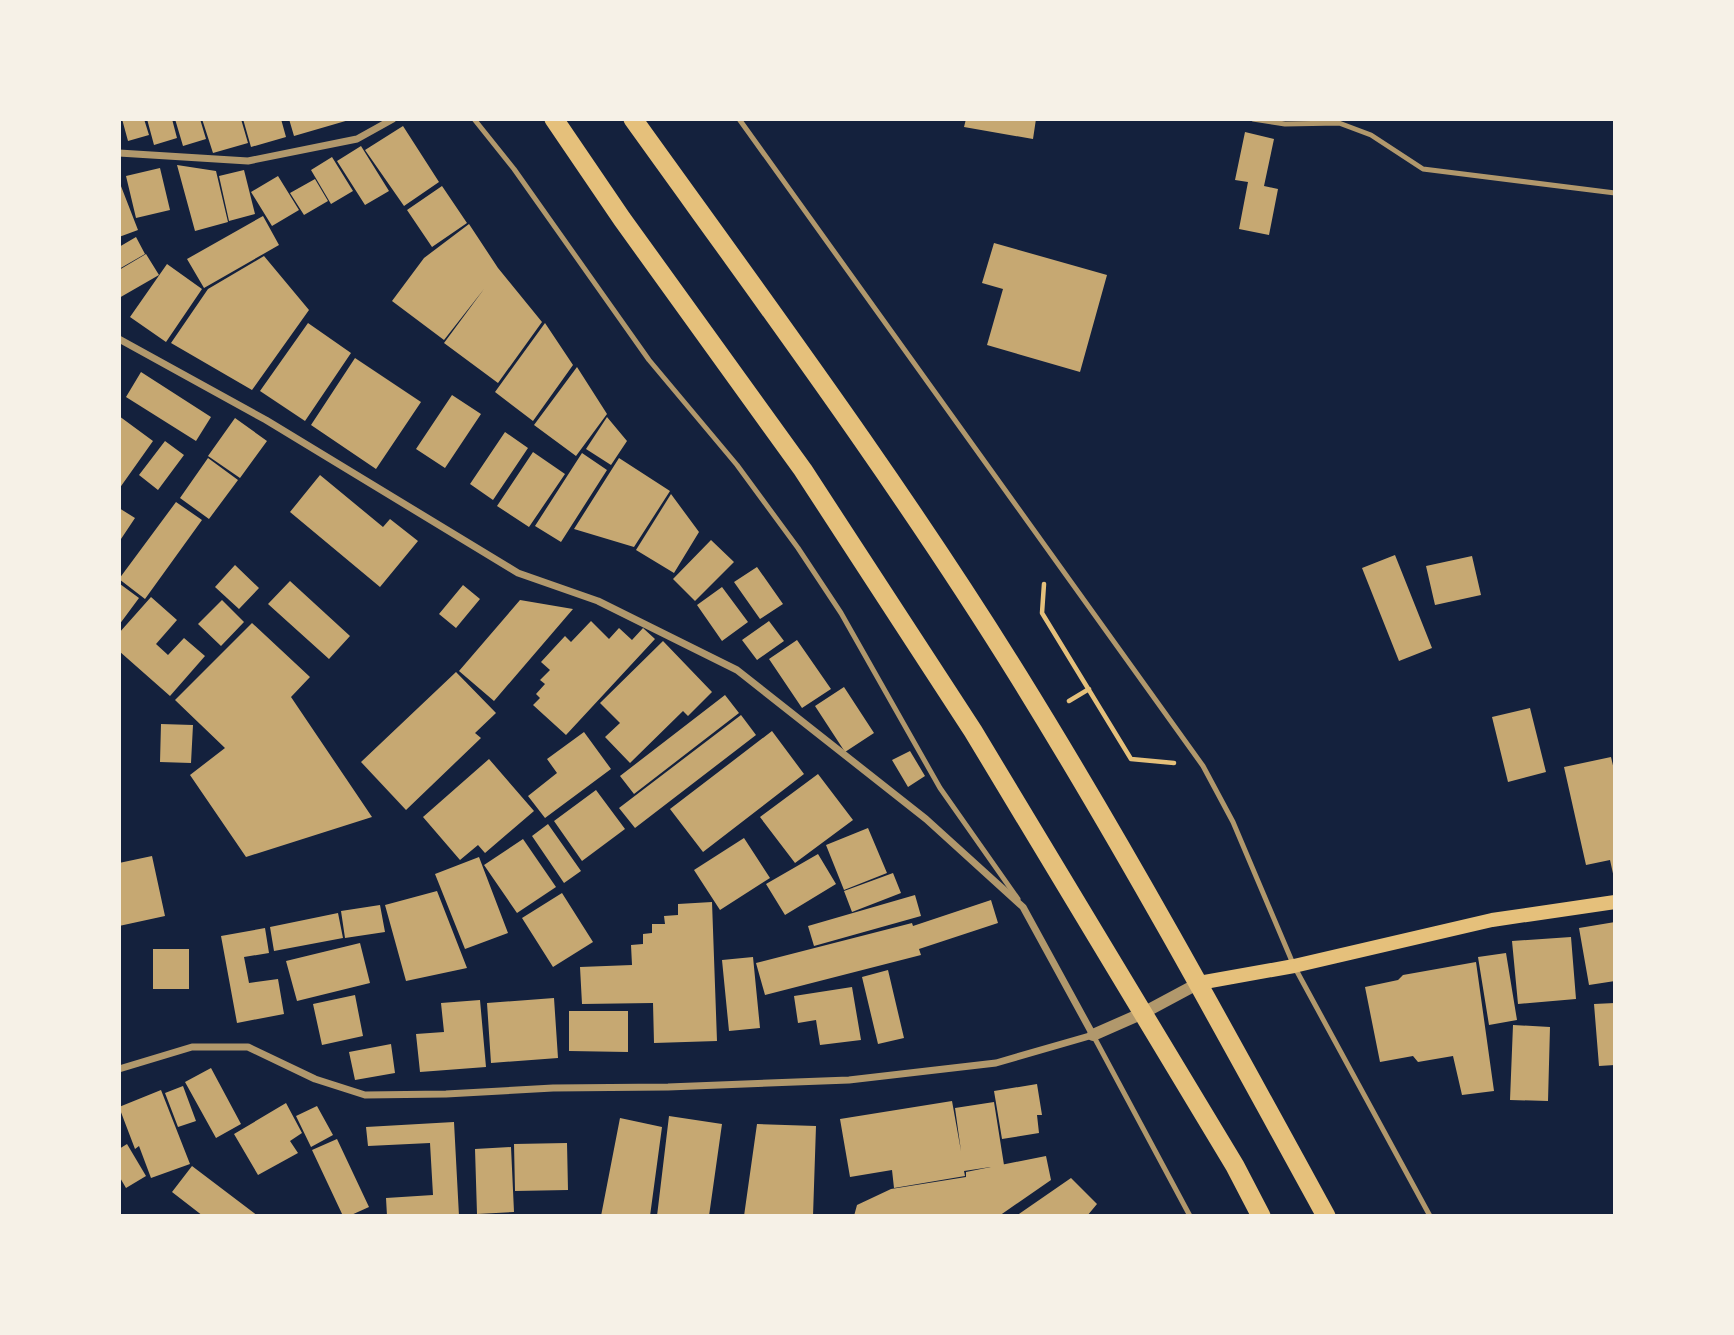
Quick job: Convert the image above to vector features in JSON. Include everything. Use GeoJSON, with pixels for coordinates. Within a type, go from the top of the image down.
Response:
{"type":"FeatureCollection","features":[{"type":"Feature","properties":{"kind":"highway"},"geometry":{"type":"LineString","coordinates":[[554,119],[622,219],[803,470],[974,731],[1235,1166],[1261,1216]]}},
{"type":"Feature","properties":{"kind":"highway"},"geometry":{"type":"LineString","coordinates":[[634,119],[860,433],[997,642],[1199,983],[1326,1216]]}},
{"type":"Feature","properties":{"kind":"main road"},"geometry":{"type":"LineString","coordinates":[[1199,983],[1294,966],[1492,920],[1615,902]]}},
{"type":"Feature","properties":{"kind":"street"},"geometry":{"type":"LineString","coordinates":[[119,153],[248,161],[357,139],[393,119]]}},
{"type":"Feature","properties":{"kind":"street"},"geometry":{"type":"LineString","coordinates":[[119,339],[266,420],[518,572],[598,601],[737,670],[926,819],[1023,907],[1093,1035]]}},
{"type":"Feature","properties":{"kind":"street"},"geometry":{"type":"LineString","coordinates":[[119,1069],[192,1047],[248,1047],[315,1079],[365,1095],[849,1080],[996,1063],[1093,1035],[1143,1013],[1199,983]]}},
{"type":"Feature","properties":{"kind":"lane"},"geometry":{"type":"LineString","coordinates":[[474,119],[514,169],[649,360],[737,465],[798,548],[862,649],[940,789],[1023,907]]}},
{"type":"Feature","properties":{"kind":"lane"},"geometry":{"type":"LineString","coordinates":[[739,119],[1203,766],[1233,822],[1294,966],[1430,1216]]}},
{"type":"Feature","properties":{"kind":"lane"},"geometry":{"type":"LineString","coordinates":[[1253,119],[1285,124],[1339,123],[1371,135],[1423,169],[1615,193]]}},
{"type":"Feature","properties":{"kind":"lane"},"geometry":{"type":"LineString","coordinates":[[1093,1035],[1190,1216]]}},
{"type":"Feature","properties":{"kind":"path"},"geometry":{"type":"LineString","coordinates":[[1042,613],[1131,759],[1203,766]]}},
{"type":"Feature","properties":{"kind":"building"},"geometry":{"type":"Polygon","coordinates":[[[122,119],[144,119],[149,135],[128,141],[122,119]]]}},
{"type":"Feature","properties":{"kind":"building"},"geometry":{"type":"Polygon","coordinates":[[[147,119],[172,119],[177,138],[154,145],[147,119]]]}},
{"type":"Feature","properties":{"kind":"building"},"geometry":{"type":"Polygon","coordinates":[[[175,119],[200,119],[206,139],[183,146],[175,119]]]}},
{"type":"Feature","properties":{"kind":"building"},"geometry":{"type":"Polygon","coordinates":[[[202,119],[241,119],[248,143],[213,153],[202,119]]]}},
{"type":"Feature","properties":{"kind":"building"},"geometry":{"type":"Polygon","coordinates":[[[243,119],[281,119],[286,137],[251,147],[243,119]]]}},
{"type":"Feature","properties":{"kind":"building"},"geometry":{"type":"Polygon","coordinates":[[[289,119],[349,119],[349,120],[294,136],[289,119]]]}},
{"type":"Feature","properties":{"kind":"building"},"geometry":{"type":"Polygon","coordinates":[[[966,119],[1036,119],[1033,139],[964,127],[966,119]]]}},
{"type":"Feature","properties":{"kind":"building"},"geometry":{"type":"Polygon","coordinates":[[[403,126],[439,182],[404,206],[365,150],[403,126]]]}},
{"type":"Feature","properties":{"kind":"building"},"geometry":{"type":"Polygon","coordinates":[[[1245,132],[1274,139],[1264,186],[1278,189],[1269,235],[1239,229],[1248,182],[1235,180],[1245,132]]]}},
{"type":"Feature","properties":{"kind":"building"},"geometry":{"type":"Polygon","coordinates":[[[361,146],[389,191],[365,205],[337,161],[361,146]]]}},
{"type":"Feature","properties":{"kind":"building"},"geometry":{"type":"Polygon","coordinates":[[[332,157],[353,191],[331,204],[311,170],[332,157]]]}},
{"type":"Feature","properties":{"kind":"building"},"geometry":{"type":"Polygon","coordinates":[[[177,165],[216,171],[228,222],[195,231],[177,165]]]}},
{"type":"Feature","properties":{"kind":"building"},"geometry":{"type":"Polygon","coordinates":[[[160,168],[170,210],[136,218],[126,176],[160,168]]]}},
{"type":"Feature","properties":{"kind":"building"},"geometry":{"type":"Polygon","coordinates":[[[244,170],[255,214],[229,221],[219,176],[244,170]]]}},
{"type":"Feature","properties":{"kind":"building"},"geometry":{"type":"Polygon","coordinates":[[[278,176],[299,210],[272,226],[251,192],[278,176]]]}},
{"type":"Feature","properties":{"kind":"building"},"geometry":{"type":"Polygon","coordinates":[[[315,179],[328,201],[304,215],[290,193],[315,179]]]}},
{"type":"Feature","properties":{"kind":"building"},"geometry":{"type":"Polygon","coordinates":[[[119,181],[138,230],[119,237],[119,181]]]}},
{"type":"Feature","properties":{"kind":"building"},"geometry":{"type":"Polygon","coordinates":[[[442,186],[467,223],[432,247],[407,210],[442,186]]]}},
{"type":"Feature","properties":{"kind":"building"},"geometry":{"type":"Polygon","coordinates":[[[263,216],[279,245],[204,288],[187,259],[263,216]]]}},
{"type":"Feature","properties":{"kind":"building"},"geometry":{"type":"Polygon","coordinates":[[[469,224],[498,268],[542,322],[498,383],[444,343],[484,289],[444,340],[392,301],[424,258],[469,224]]]}},
{"type":"Feature","properties":{"kind":"building"},"geometry":{"type":"Polygon","coordinates":[[[136,237],[145,254],[119,269],[119,247],[136,237]]]}},
{"type":"Feature","properties":{"kind":"building"},"geometry":{"type":"Polygon","coordinates":[[[994,243],[1107,275],[1080,372],[987,345],[1003,289],[982,283],[994,243]]]}},
{"type":"Feature","properties":{"kind":"building"},"geometry":{"type":"Polygon","coordinates":[[[146,254],[159,275],[119,298],[119,270],[146,254]]]}},
{"type":"Feature","properties":{"kind":"building"},"geometry":{"type":"Polygon","coordinates":[[[264,256],[309,310],[252,390],[171,343],[208,289],[264,256]]]}},
{"type":"Feature","properties":{"kind":"building"},"geometry":{"type":"Polygon","coordinates":[[[167,264],[202,289],[166,342],[130,317],[167,264]]]}},
{"type":"Feature","properties":{"kind":"building"},"geometry":{"type":"Polygon","coordinates":[[[308,323],[351,353],[305,421],[260,391],[308,323]]]}},
{"type":"Feature","properties":{"kind":"building"},"geometry":{"type":"Polygon","coordinates":[[[545,323],[573,365],[533,421],[495,392],[545,323]]]}},
{"type":"Feature","properties":{"kind":"building"},"geometry":{"type":"Polygon","coordinates":[[[355,358],[421,402],[376,469],[311,425],[355,358]]]}},
{"type":"Feature","properties":{"kind":"building"},"geometry":{"type":"Polygon","coordinates":[[[577,367],[607,414],[576,456],[534,425],[577,367]]]}},
{"type":"Feature","properties":{"kind":"building"},"geometry":{"type":"Polygon","coordinates":[[[141,372],[211,417],[196,441],[126,397],[141,372]]]}},
{"type":"Feature","properties":{"kind":"building"},"geometry":{"type":"Polygon","coordinates":[[[452,395],[481,414],[445,468],[416,449],[452,395]]]}},
{"type":"Feature","properties":{"kind":"building"},"geometry":{"type":"Polygon","coordinates":[[[119,416],[153,441],[119,489],[119,416]]]}},
{"type":"Feature","properties":{"kind":"building"},"geometry":{"type":"Polygon","coordinates":[[[607,417],[627,441],[611,465],[586,449],[607,417]]]}},
{"type":"Feature","properties":{"kind":"building"},"geometry":{"type":"Polygon","coordinates":[[[235,418],[267,441],[240,478],[208,456],[235,418]]]}},
{"type":"Feature","properties":{"kind":"building"},"geometry":{"type":"Polygon","coordinates":[[[505,432],[528,448],[493,500],[470,484],[505,432]]]}},
{"type":"Feature","properties":{"kind":"building"},"geometry":{"type":"Polygon","coordinates":[[[165,441],[184,455],[158,490],[139,475],[165,441]]]}},
{"type":"Feature","properties":{"kind":"building"},"geometry":{"type":"Polygon","coordinates":[[[533,452],[565,474],[529,527],[497,506],[533,452]]]}},
{"type":"Feature","properties":{"kind":"building"},"geometry":{"type":"Polygon","coordinates":[[[582,453],[607,470],[561,542],[535,526],[582,453]]]}},
{"type":"Feature","properties":{"kind":"building"},"geometry":{"type":"Polygon","coordinates":[[[208,458],[238,480],[209,519],[180,498],[208,458]]]}},
{"type":"Feature","properties":{"kind":"building"},"geometry":{"type":"Polygon","coordinates":[[[619,458],[670,491],[634,547],[574,529],[619,458]]]}},
{"type":"Feature","properties":{"kind":"building"},"geometry":{"type":"Polygon","coordinates":[[[320,475],[383,527],[390,519],[418,541],[380,587],[290,512],[320,475]]]}},
{"type":"Feature","properties":{"kind":"building"},"geometry":{"type":"Polygon","coordinates":[[[671,494],[699,532],[674,573],[636,550],[671,494]]]}},
{"type":"Feature","properties":{"kind":"building"},"geometry":{"type":"Polygon","coordinates":[[[176,502],[202,520],[145,599],[119,579],[176,502]]]}},
{"type":"Feature","properties":{"kind":"building"},"geometry":{"type":"Polygon","coordinates":[[[119,508],[135,518],[119,542],[119,508]]]}},
{"type":"Feature","properties":{"kind":"building"},"geometry":{"type":"Polygon","coordinates":[[[711,540],[734,562],[695,601],[673,579],[711,540]]]}},
{"type":"Feature","properties":{"kind":"building"},"geometry":{"type":"Polygon","coordinates":[[[1395,555],[1432,648],[1399,661],[1362,568],[1395,555]]]}},
{"type":"Feature","properties":{"kind":"building"},"geometry":{"type":"Polygon","coordinates":[[[1472,556],[1481,595],[1435,605],[1426,566],[1472,556]]]}},
{"type":"Feature","properties":{"kind":"building"},"geometry":{"type":"Polygon","coordinates":[[[235,565],[259,588],[239,609],[215,587],[235,565]]]}},
{"type":"Feature","properties":{"kind":"building"},"geometry":{"type":"Polygon","coordinates":[[[757,567],[783,604],[760,619],[734,582],[757,567]]]}},
{"type":"Feature","properties":{"kind":"building"},"geometry":{"type":"Polygon","coordinates":[[[290,581],[350,636],[329,659],[268,604],[290,581]]]}},
{"type":"Feature","properties":{"kind":"building"},"geometry":{"type":"Polygon","coordinates":[[[120,584],[139,598],[119,625],[119,586],[120,584]]]}},
{"type":"Feature","properties":{"kind":"building"},"geometry":{"type":"Polygon","coordinates":[[[463,585],[480,599],[456,628],[439,614],[463,585]]]}},
{"type":"Feature","properties":{"kind":"building"},"geometry":{"type":"Polygon","coordinates":[[[722,587],[748,622],[722,641],[697,605],[722,587]]]}},
{"type":"Feature","properties":{"kind":"building"},"geometry":{"type":"Polygon","coordinates":[[[151,597],[177,620],[156,644],[168,655],[184,638],[205,656],[170,696],[119,651],[119,633],[151,597]]]}},
{"type":"Feature","properties":{"kind":"building"},"geometry":{"type":"Polygon","coordinates":[[[222,600],[244,622],[221,646],[198,624],[222,600]]]}},
{"type":"Feature","properties":{"kind":"building"},"geometry":{"type":"Polygon","coordinates":[[[520,600],[573,609],[494,701],[459,671],[520,600]]]}},
{"type":"Feature","properties":{"kind":"building"},"geometry":{"type":"Polygon","coordinates":[[[591,621],[609,639],[619,628],[632,640],[643,628],[655,639],[566,735],[533,705],[540,698],[536,694],[545,684],[540,680],[550,670],[541,662],[565,636],[571,642],[591,621]]]}},
{"type":"Feature","properties":{"kind":"building"},"geometry":{"type":"Polygon","coordinates":[[[769,621],[784,641],[757,660],[742,640],[769,621]]]}},
{"type":"Feature","properties":{"kind":"building"},"geometry":{"type":"Polygon","coordinates":[[[252,623],[310,677],[291,697],[372,817],[246,857],[190,775],[225,748],[175,700],[252,623]]]}},
{"type":"Feature","properties":{"kind":"building"},"geometry":{"type":"Polygon","coordinates":[[[797,640],[831,689],[802,708],[769,659],[797,640]]]}},
{"type":"Feature","properties":{"kind":"building"},"geometry":{"type":"Polygon","coordinates":[[[663,641],[712,692],[688,716],[683,711],[630,763],[605,737],[620,723],[600,703],[663,641]]]}},
{"type":"Feature","properties":{"kind":"building"},"geometry":{"type":"Polygon","coordinates":[[[456,672],[496,713],[475,733],[481,738],[406,810],[361,762],[456,672]]]}},
{"type":"Feature","properties":{"kind":"building"},"geometry":{"type":"Polygon","coordinates":[[[844,687],[874,733],[845,752],[815,706],[844,687]]]}},
{"type":"Feature","properties":{"kind":"building"},"geometry":{"type":"Polygon","coordinates":[[[725,695],[739,713],[634,794],[620,776],[725,695]]]}},
{"type":"Feature","properties":{"kind":"building"},"geometry":{"type":"Polygon","coordinates":[[[1530,708],[1546,772],[1508,782],[1492,717],[1530,708]]]}},
{"type":"Feature","properties":{"kind":"building"},"geometry":{"type":"Polygon","coordinates":[[[741,715],[756,735],[635,828],[619,808],[741,715]]]}},
{"type":"Feature","properties":{"kind":"building"},"geometry":{"type":"Polygon","coordinates":[[[161,724],[193,725],[191,763],[160,762],[161,724]]]}},
{"type":"Feature","properties":{"kind":"building"},"geometry":{"type":"Polygon","coordinates":[[[772,731],[804,774],[703,852],[670,809],[772,731]]]}},
{"type":"Feature","properties":{"kind":"building"},"geometry":{"type":"Polygon","coordinates":[[[584,732],[611,769],[545,818],[528,796],[557,773],[547,759],[584,732]]]}},
{"type":"Feature","properties":{"kind":"building"},"geometry":{"type":"Polygon","coordinates":[[[910,751],[925,776],[908,787],[892,760],[910,751]]]}},
{"type":"Feature","properties":{"kind":"building"},"geometry":{"type":"Polygon","coordinates":[[[1611,757],[1615,774],[1614,878],[1610,860],[1586,865],[1564,767],[1611,757]]]}},
{"type":"Feature","properties":{"kind":"building"},"geometry":{"type":"Polygon","coordinates":[[[489,759],[534,811],[485,853],[478,845],[460,860],[423,817],[489,759]]]}},
{"type":"Feature","properties":{"kind":"building"},"geometry":{"type":"Polygon","coordinates":[[[818,774],[853,820],[795,863],[760,817],[818,774]]]}},
{"type":"Feature","properties":{"kind":"building"},"geometry":{"type":"Polygon","coordinates":[[[596,790],[625,829],[582,861],[554,821],[596,790]]]}},
{"type":"Feature","properties":{"kind":"building"},"geometry":{"type":"Polygon","coordinates":[[[548,824],[581,871],[564,883],[532,836],[548,824]]]}},
{"type":"Feature","properties":{"kind":"building"},"geometry":{"type":"Polygon","coordinates":[[[868,828],[887,873],[844,890],[826,845],[868,828]]]}},
{"type":"Feature","properties":{"kind":"building"},"geometry":{"type":"Polygon","coordinates":[[[744,838],[770,878],[720,910],[694,870],[744,838]]]}},
{"type":"Feature","properties":{"kind":"building"},"geometry":{"type":"Polygon","coordinates":[[[523,839],[556,887],[517,913],[484,865],[523,839]]]}},
{"type":"Feature","properties":{"kind":"building"},"geometry":{"type":"Polygon","coordinates":[[[818,854],[836,884],[785,915],[766,884],[818,854]]]}},
{"type":"Feature","properties":{"kind":"building"},"geometry":{"type":"Polygon","coordinates":[[[152,856],[165,916],[119,926],[119,863],[152,856]]]}},
{"type":"Feature","properties":{"kind":"building"},"geometry":{"type":"Polygon","coordinates":[[[479,857],[508,933],[465,949],[435,874],[479,857]]]}},
{"type":"Feature","properties":{"kind":"building"},"geometry":{"type":"Polygon","coordinates":[[[893,873],[901,893],[852,912],[844,891],[893,873]]]}},
{"type":"Feature","properties":{"kind":"building"},"geometry":{"type":"Polygon","coordinates":[[[437,891],[467,968],[406,981],[385,905],[437,891]]]}},
{"type":"Feature","properties":{"kind":"building"},"geometry":{"type":"Polygon","coordinates":[[[562,893],[593,942],[553,967],[522,918],[562,893]]]}},
{"type":"Feature","properties":{"kind":"building"},"geometry":{"type":"Polygon","coordinates":[[[915,895],[921,916],[814,946],[808,926],[915,895]]]}},
{"type":"Feature","properties":{"kind":"building"},"geometry":{"type":"Polygon","coordinates":[[[991,900],[998,923],[919,949],[921,955],[765,995],[756,963],[912,923],[913,926],[991,900]]]}},
{"type":"Feature","properties":{"kind":"building"},"geometry":{"type":"Polygon","coordinates":[[[712,902],[717,1041],[654,1043],[653,1003],[582,1004],[580,967],[632,965],[631,945],[643,944],[643,934],[652,933],[652,924],[665,924],[664,916],[678,915],[678,904],[712,902]]]}},
{"type":"Feature","properties":{"kind":"building"},"geometry":{"type":"Polygon","coordinates":[[[380,905],[385,932],[345,938],[341,911],[380,905]]]}},
{"type":"Feature","properties":{"kind":"building"},"geometry":{"type":"Polygon","coordinates":[[[338,913],[343,938],[274,951],[270,927],[338,913]]]}},
{"type":"Feature","properties":{"kind":"building"},"geometry":{"type":"Polygon","coordinates":[[[1615,922],[1615,981],[1589,985],[1579,928],[1615,922]]]}},
{"type":"Feature","properties":{"kind":"building"},"geometry":{"type":"Polygon","coordinates":[[[265,928],[269,953],[244,957],[249,983],[278,979],[284,1014],[237,1023],[221,936],[265,928]]]}},
{"type":"Feature","properties":{"kind":"building"},"geometry":{"type":"Polygon","coordinates":[[[1571,937],[1576,999],[1518,1004],[1512,941],[1571,937]]]}},
{"type":"Feature","properties":{"kind":"building"},"geometry":{"type":"Polygon","coordinates":[[[360,943],[370,983],[297,1001],[286,961],[360,943]]]}},
{"type":"Feature","properties":{"kind":"building"},"geometry":{"type":"Polygon","coordinates":[[[153,949],[189,949],[189,989],[153,989],[153,949]]]}},
{"type":"Feature","properties":{"kind":"building"},"geometry":{"type":"Polygon","coordinates":[[[1506,953],[1517,1020],[1489,1025],[1478,957],[1506,953]]]}},
{"type":"Feature","properties":{"kind":"building"},"geometry":{"type":"Polygon","coordinates":[[[753,957],[760,1028],[729,1031],[722,960],[753,957]]]}},
{"type":"Feature","properties":{"kind":"building"},"geometry":{"type":"Polygon","coordinates":[[[1476,962],[1494,1091],[1462,1095],[1453,1056],[1418,1062],[1413,1056],[1380,1062],[1365,987],[1398,980],[1403,975],[1476,962]]]}},
{"type":"Feature","properties":{"kind":"building"},"geometry":{"type":"Polygon","coordinates":[[[888,970],[904,1038],[878,1044],[862,977],[888,970]]]}},
{"type":"Feature","properties":{"kind":"building"},"geometry":{"type":"Polygon","coordinates":[[[852,987],[861,1040],[820,1045],[816,1020],[798,1023],[794,996],[852,987]]]}},
{"type":"Feature","properties":{"kind":"building"},"geometry":{"type":"Polygon","coordinates":[[[355,995],[363,1036],[322,1045],[313,1004],[355,995]]]}},
{"type":"Feature","properties":{"kind":"building"},"geometry":{"type":"Polygon","coordinates":[[[554,998],[558,1058],[491,1063],[487,1003],[554,998]]]}},
{"type":"Feature","properties":{"kind":"building"},"geometry":{"type":"Polygon","coordinates":[[[480,1000],[486,1067],[420,1072],[416,1034],[444,1032],[441,1003],[480,1000]]]}},
{"type":"Feature","properties":{"kind":"building"},"geometry":{"type":"Polygon","coordinates":[[[1615,1003],[1615,1065],[1599,1066],[1594,1004],[1615,1003]]]}},
{"type":"Feature","properties":{"kind":"building"},"geometry":{"type":"Polygon","coordinates":[[[569,1011],[628,1011],[628,1052],[569,1051],[569,1011]]]}},
{"type":"Feature","properties":{"kind":"building"},"geometry":{"type":"Polygon","coordinates":[[[1513,1025],[1550,1027],[1548,1101],[1510,1100],[1513,1025]]]}},
{"type":"Feature","properties":{"kind":"building"},"geometry":{"type":"Polygon","coordinates":[[[391,1044],[395,1073],[355,1080],[349,1052],[391,1044]]]}},
{"type":"Feature","properties":{"kind":"building"},"geometry":{"type":"Polygon","coordinates":[[[211,1068],[241,1124],[216,1138],[185,1082],[211,1068]]]}},
{"type":"Feature","properties":{"kind":"building"},"geometry":{"type":"Polygon","coordinates":[[[1037,1084],[1042,1115],[1037,1115],[1039,1133],[1002,1139],[994,1091],[1037,1084]]]}},
{"type":"Feature","properties":{"kind":"building"},"geometry":{"type":"Polygon","coordinates":[[[183,1086],[196,1121],[178,1127],[165,1093],[183,1086]]]}},
{"type":"Feature","properties":{"kind":"building"},"geometry":{"type":"Polygon","coordinates":[[[161,1090],[190,1164],[151,1178],[139,1146],[135,1149],[119,1107],[161,1090]]]}},
{"type":"Feature","properties":{"kind":"building"},"geometry":{"type":"Polygon","coordinates":[[[952,1101],[961,1151],[955,1108],[994,1102],[1004,1165],[964,1171],[965,1176],[894,1188],[892,1170],[850,1177],[840,1119],[952,1101]]]}},
{"type":"Feature","properties":{"kind":"building"},"geometry":{"type":"Polygon","coordinates":[[[286,1103],[302,1133],[290,1141],[298,1153],[258,1175],[234,1134],[286,1103]]]}},
{"type":"Feature","properties":{"kind":"building"},"geometry":{"type":"Polygon","coordinates":[[[317,1106],[333,1135],[311,1147],[296,1116],[317,1106]]]}},
{"type":"Feature","properties":{"kind":"building"},"geometry":{"type":"Polygon","coordinates":[[[669,1116],[722,1124],[709,1216],[657,1216],[669,1116]]]}},
{"type":"Feature","properties":{"kind":"building"},"geometry":{"type":"Polygon","coordinates":[[[620,1118],[662,1127],[650,1216],[601,1216],[620,1118]]]}},
{"type":"Feature","properties":{"kind":"building"},"geometry":{"type":"Polygon","coordinates":[[[454,1122],[459,1216],[387,1216],[386,1198],[433,1195],[430,1143],[368,1146],[366,1127],[454,1122]]]}},
{"type":"Feature","properties":{"kind":"building"},"geometry":{"type":"Polygon","coordinates":[[[757,1124],[816,1126],[813,1216],[744,1216],[757,1124]]]}},
{"type":"Feature","properties":{"kind":"building"},"geometry":{"type":"Polygon","coordinates":[[[337,1139],[369,1207],[349,1216],[343,1216],[312,1150],[337,1139]]]}},
{"type":"Feature","properties":{"kind":"building"},"geometry":{"type":"Polygon","coordinates":[[[567,1143],[568,1190],[515,1191],[514,1144],[567,1143]]]}},
{"type":"Feature","properties":{"kind":"building"},"geometry":{"type":"Polygon","coordinates":[[[127,1144],[146,1176],[126,1188],[119,1176],[119,1149],[127,1144]]]}},
{"type":"Feature","properties":{"kind":"building"},"geometry":{"type":"Polygon","coordinates":[[[511,1147],[514,1212],[477,1214],[475,1149],[511,1147]]]}},
{"type":"Feature","properties":{"kind":"building"},"geometry":{"type":"Polygon","coordinates":[[[1046,1156],[1051,1180],[999,1216],[854,1216],[857,1205],[891,1189],[966,1177],[966,1172],[1046,1156]]]}},
{"type":"Feature","properties":{"kind":"building"},"geometry":{"type":"Polygon","coordinates":[[[192,1166],[258,1216],[203,1216],[172,1192],[192,1166]]]}},
{"type":"Feature","properties":{"kind":"building"},"geometry":{"type":"Polygon","coordinates":[[[1071,1178],[1097,1204],[1087,1216],[1016,1216],[1071,1178]]]}}]}
